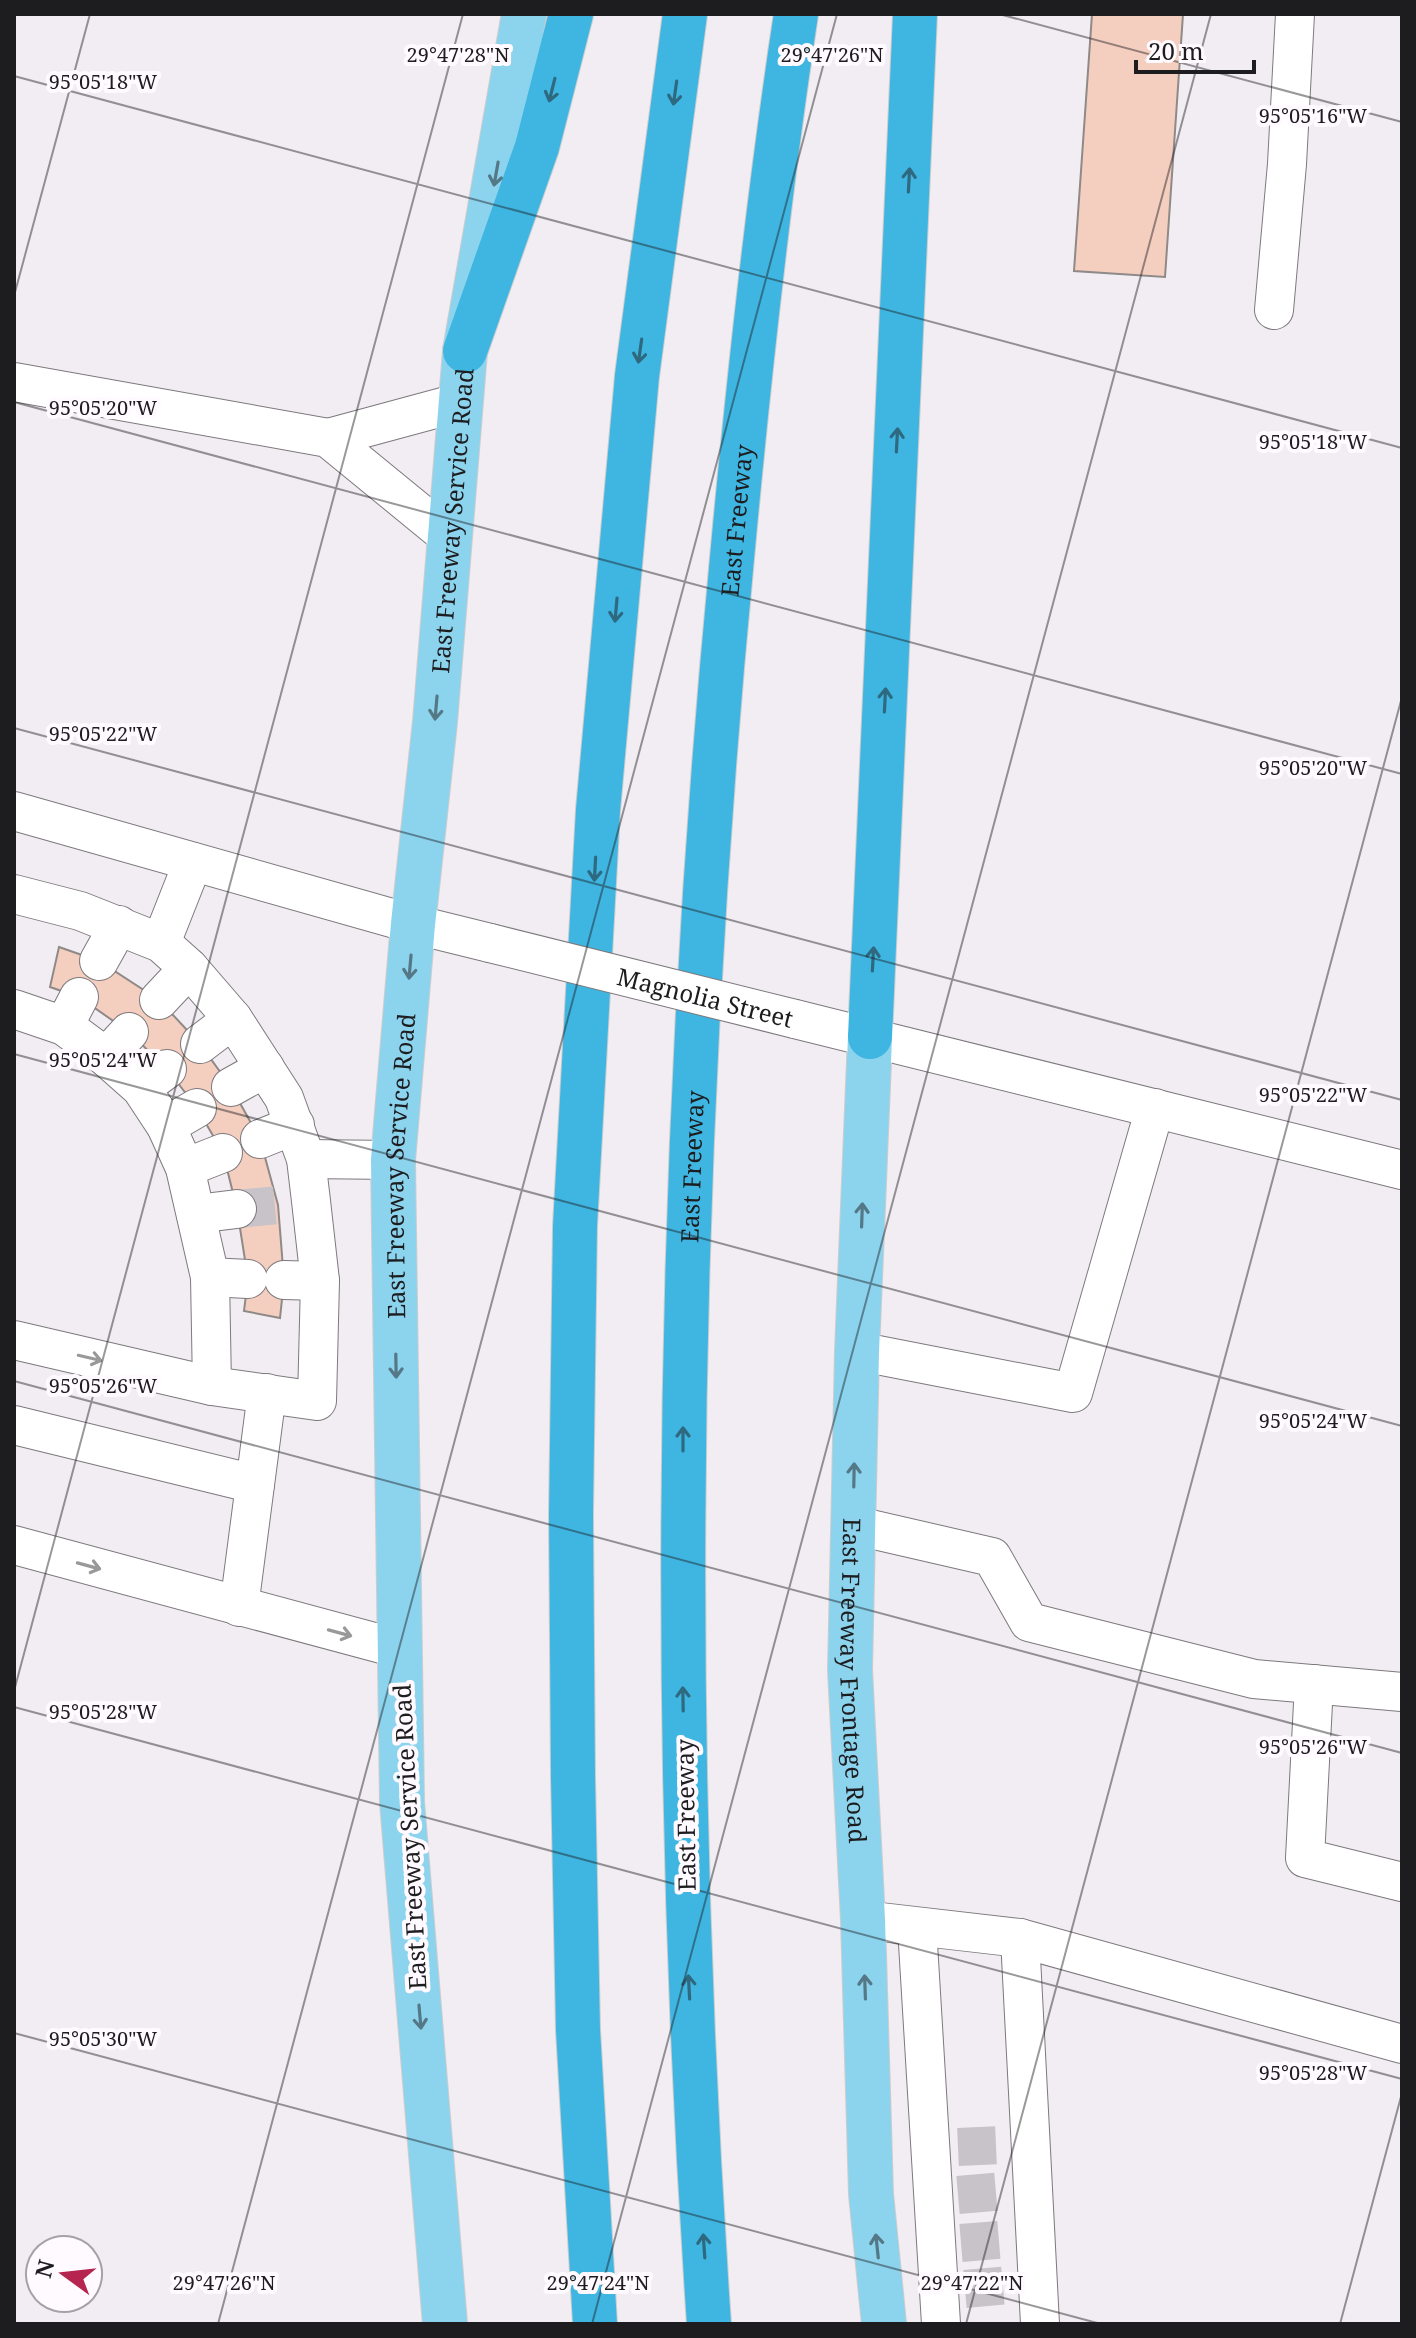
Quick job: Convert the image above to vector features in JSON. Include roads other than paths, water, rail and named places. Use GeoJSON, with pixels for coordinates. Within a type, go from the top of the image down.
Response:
{"type":"FeatureCollection","features":[{"type":"Feature","properties":{"kind":"highway"},"geometry":{"type":"LineString","coordinates":[[465,351],[537,147],[571,14]]}},
{"type":"Feature","properties":{"kind":"highway"},"geometry":{"type":"LineString","coordinates":[[572,2324],[578,2030],[571,1515],[576,1196],[598,810],[637,376],[685,14]]}},
{"type":"Feature","properties":{"kind":"highway","name":"East Freeway"},"geometry":{"type":"LineString","coordinates":[[709,2324],[689,1974],[682,1670],[683,1417],[691,1153],[717,714],[750,370],[796,14]]}},
{"type":"Feature","properties":{"kind":"highway"},"geometry":{"type":"LineString","coordinates":[[870,1037],[915,14]]}},
{"type":"Feature","properties":{"kind":"highway"},"geometry":{"type":"LineString","coordinates":[[578,2030],[595,2324]]}},
{"type":"Feature","properties":{"kind":"main road","name":"East Freeway Service Road"},"geometry":{"type":"LineString","coordinates":[[445,2324],[402,1802],[393,1160],[413,924],[435,722],[465,351],[524,14]]}},
{"type":"Feature","properties":{"kind":"main road","name":"East Freeway Frontage Road"},"geometry":{"type":"LineString","coordinates":[[870,1037],[857,1351],[850,1670],[863,1920],[871,2194],[884,2324]]}},
{"type":"Feature","properties":{"kind":"street"},"geometry":{"type":"LineString","coordinates":[[1274,310],[1287,164],[1295,14]]}},
{"type":"Feature","properties":{"kind":"street"},"geometry":{"type":"LineString","coordinates":[[14,382],[328,438],[461,402]]}},
{"type":"Feature","properties":{"kind":"street"},"geometry":{"type":"LineString","coordinates":[[328,438],[449,537]]}},
{"type":"Feature","properties":{"kind":"street","name":"Magnolia Street"},"geometry":{"type":"LineString","coordinates":[[14,811],[413,924],[1402,1170]]}},
{"type":"Feature","properties":{"kind":"street"},"geometry":{"type":"LineString","coordinates":[[161,943],[193,862]]}},
{"type":"Feature","properties":{"kind":"street"},"geometry":{"type":"LineString","coordinates":[[14,894],[119,925],[161,943],[189,968],[233,1019],[284,1098],[301,1142],[284,1280],[317,1401],[212,1386],[14,1340]]}},
{"type":"Feature","properties":{"kind":"street"},"geometry":{"type":"LineString","coordinates":[[99,961],[119,925]]}},
{"type":"Feature","properties":{"kind":"street"},"geometry":{"type":"LineString","coordinates":[[159,1000],[189,968]]}},
{"type":"Feature","properties":{"kind":"street"},"geometry":{"type":"LineString","coordinates":[[14,1009],[72,1012],[118,1044],[154,1078],[182,1117],[185,1168],[210,1277],[212,1386]]}},
{"type":"Feature","properties":{"kind":"street"},"geometry":{"type":"LineString","coordinates":[[200,1044],[233,1019]]}},
{"type":"Feature","properties":{"kind":"street"},"geometry":{"type":"LineString","coordinates":[[231,1087],[265,1068]]}},
{"type":"Feature","properties":{"kind":"street"},"geometry":{"type":"LineString","coordinates":[[857,1351],[1073,1393],[1155,1108]]}},
{"type":"Feature","properties":{"kind":"street"},"geometry":{"type":"LineString","coordinates":[[260,1139],[301,1142],[393,1160]]}},
{"type":"Feature","properties":{"kind":"street"},"geometry":{"type":"LineString","coordinates":[[185,1168],[223,1153]]}},
{"type":"Feature","properties":{"kind":"street"},"geometry":{"type":"LineString","coordinates":[[196,1214],[237,1209]]}},
{"type":"Feature","properties":{"kind":"street"},"geometry":{"type":"LineString","coordinates":[[210,1277],[284,1280]]}},
{"type":"Feature","properties":{"kind":"street"},"geometry":{"type":"LineString","coordinates":[[239,1607],[267,1393]]}},
{"type":"Feature","properties":{"kind":"street"},"geometry":{"type":"LineString","coordinates":[[14,1425],[255,1484]]}},
{"type":"Feature","properties":{"kind":"street"},"geometry":{"type":"LineString","coordinates":[[853,1525],[992,1557],[1029,1622],[1254,1679],[1402,1692]]}},
{"type":"Feature","properties":{"kind":"street"},"geometry":{"type":"LineString","coordinates":[[14,1545],[400,1649]]}},
{"type":"Feature","properties":{"kind":"street"},"geometry":{"type":"LineString","coordinates":[[1314,1684],[1305,1858],[1402,1882]]}},
{"type":"Feature","properties":{"kind":"street"},"geometry":{"type":"LineString","coordinates":[[863,1920],[1020,1938],[1402,2044]]}},
{"type":"Feature","properties":{"kind":"street"},"geometry":{"type":"LineString","coordinates":[[917,1927],[944,2148],[949,2301]]}},
{"type":"Feature","properties":{"kind":"street"},"geometry":{"type":"LineString","coordinates":[[1020,1938],[1019,2190],[1024,2284],[1040,2324]]}},
{"type":"Feature","properties":{"kind":"tunnel"},"geometry":{"type":"LineString","coordinates":[[237,1209],[278,1205]]}},
{"type":"Feature","properties":{"kind":"tunnel"},"geometry":{"type":"LineString","coordinates":[[958,2147],[1003,2145]]}},
{"type":"Feature","properties":{"kind":"tunnel"},"geometry":{"type":"LineString","coordinates":[[958,2195],[1004,2191]]}},
{"type":"Feature","properties":{"kind":"tunnel"},"geometry":{"type":"LineString","coordinates":[[961,2243],[1009,2239]]}},
{"type":"Feature","properties":{"kind":"tunnel"},"geometry":{"type":"LineString","coordinates":[[965,2289],[1010,2285]]}}]}
